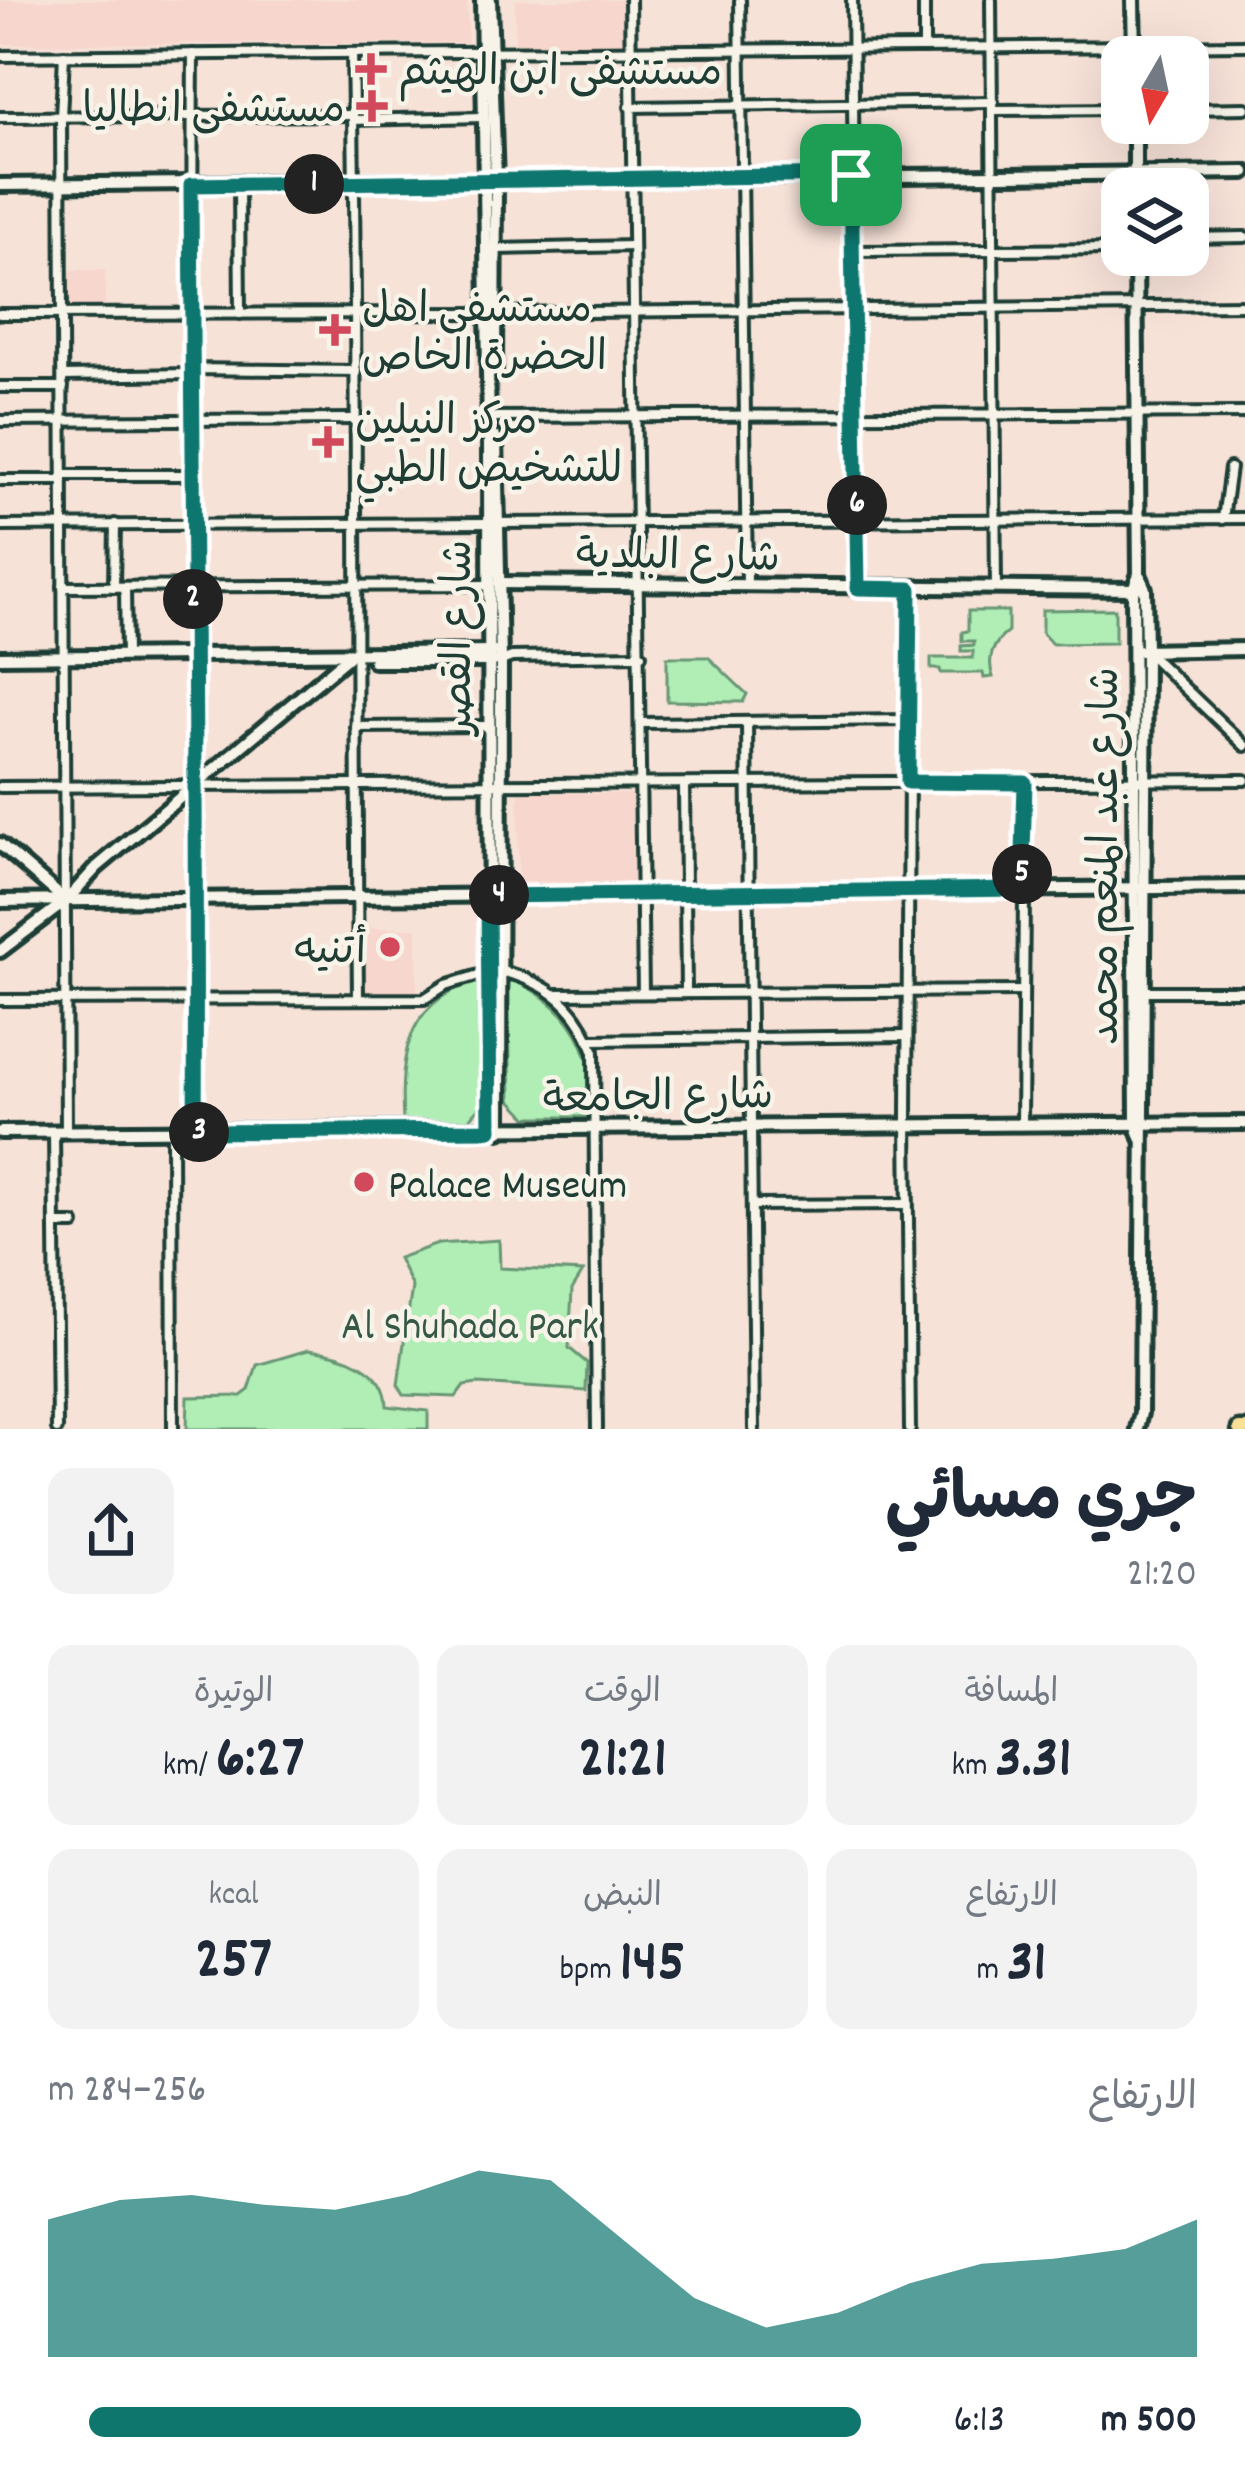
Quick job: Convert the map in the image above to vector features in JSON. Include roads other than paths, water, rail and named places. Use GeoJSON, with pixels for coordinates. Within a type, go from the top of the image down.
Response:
{"type":"FeatureCollection","features":[{"type":"Feature","properties":{"kind":"street","name":"شارع القصر"},"geometry":{"type":"LineString","coordinates":[[486,0],[493,584],[498,657],[495,1130]]}},
{"type":"Feature","properties":{"kind":"street"},"geometry":{"type":"LineString","coordinates":[[630,0],[643,993]]}},
{"type":"Feature","properties":{"kind":"street"},"geometry":{"type":"LineString","coordinates":[[740,0],[748,587]]}},
{"type":"Feature","properties":{"kind":"street"},"geometry":{"type":"LineString","coordinates":[[851,0],[858,588]]}},
{"type":"Feature","properties":{"kind":"street"},"geometry":{"type":"LineString","coordinates":[[924,0],[924,48]]}},
{"type":"Feature","properties":{"kind":"street"},"geometry":{"type":"LineString","coordinates":[[991,0],[995,588]]}},
{"type":"Feature","properties":{"kind":"street"},"geometry":{"type":"LineString","coordinates":[[1133,0],[1134,36]]}},
{"type":"Feature","properties":{"kind":"street"},"geometry":{"type":"LineString","coordinates":[[1209,47],[1245,45]]}},
{"type":"Feature","properties":{"kind":"street"},"geometry":{"type":"LineString","coordinates":[[0,56],[991,47],[1101,51]]}},
{"type":"Feature","properties":{"kind":"street","name":"شارع القصر"},"geometry":{"type":"LineString","coordinates":[[487,52],[484,117],[496,249],[490,313],[496,418],[493,523]]}},
{"type":"Feature","properties":{"kind":"street"},"geometry":{"type":"LineString","coordinates":[[352,53],[358,311],[352,657],[358,997]]}},
{"type":"Feature","properties":{"kind":"street"},"geometry":{"type":"LineString","coordinates":[[193,54],[195,1132]]}},
{"type":"Feature","properties":{"kind":"street"},"geometry":{"type":"LineString","coordinates":[[57,1429],[55,1225],[66,901],[64,56]]}},
{"type":"Feature","properties":{"kind":"street"},"geometry":{"type":"LineString","coordinates":[[630,107],[1101,109]]}},
{"type":"Feature","properties":{"kind":"street"},"geometry":{"type":"LineString","coordinates":[[1209,109],[1245,108]]}},
{"type":"Feature","properties":{"kind":"street"},"geometry":{"type":"LineString","coordinates":[[0,117],[484,117]]}},
{"type":"Feature","properties":{"kind":"street"},"geometry":{"type":"LineString","coordinates":[[1209,172],[1245,172]]}},
{"type":"Feature","properties":{"kind":"street"},"geometry":{"type":"LineString","coordinates":[[0,185],[1101,173]]}},
{"type":"Feature","properties":{"kind":"street"},"geometry":{"type":"LineString","coordinates":[[239,185],[240,314]]}},
{"type":"Feature","properties":{"kind":"street"},"geometry":{"type":"LineString","coordinates":[[1209,238],[1245,237]]}},
{"type":"Feature","properties":{"kind":"street"},"geometry":{"type":"LineString","coordinates":[[496,249],[633,246]]}},
{"type":"Feature","properties":{"kind":"street"},"geometry":{"type":"LineString","coordinates":[[853,250],[1101,249]]}},
{"type":"Feature","properties":{"kind":"street","name":"شارع عبد المنعم محمد"},"geometry":{"type":"LineString","coordinates":[[1136,276],[1142,1429]]}},
{"type":"Feature","properties":{"kind":"street"},"geometry":{"type":"LineString","coordinates":[[0,314],[1245,305]]}},
{"type":"Feature","properties":{"kind":"street"},"geometry":{"type":"LineString","coordinates":[[0,387],[191,371],[356,371]]}},
{"type":"Feature","properties":{"kind":"street"},"geometry":{"type":"LineString","coordinates":[[496,418],[1245,413]]}},
{"type":"Feature","properties":{"kind":"street"},"geometry":{"type":"LineString","coordinates":[[0,421],[353,419]]}},
{"type":"Feature","properties":{"kind":"street"},"geometry":{"type":"LineString","coordinates":[[1223,519],[1230,468]]}},
{"type":"Feature","properties":{"kind":"street"},"geometry":{"type":"LineString","coordinates":[[0,480],[191,475]]}},
{"type":"Feature","properties":{"kind":"street"},"geometry":{"type":"LineString","coordinates":[[0,526],[1245,518]]}},
{"type":"Feature","properties":{"kind":"street"},"geometry":{"type":"LineString","coordinates":[[114,587],[115,524]]}},
{"type":"Feature","properties":{"kind":"street"},"geometry":{"type":"LineString","coordinates":[[63,587],[493,584]]}},
{"type":"Feature","properties":{"kind":"street","name":"شارع البلدية"},"geometry":{"type":"LineString","coordinates":[[493,584],[1139,589]]}},
{"type":"Feature","properties":{"kind":"street"},"geometry":{"type":"LineString","coordinates":[[125,587],[126,656]]}},
{"type":"Feature","properties":{"kind":"street"},"geometry":{"type":"LineString","coordinates":[[910,589],[910,1429]]}},
{"type":"Feature","properties":{"kind":"street"},"geometry":{"type":"LineString","coordinates":[[1140,651],[1245,650]]}},
{"type":"Feature","properties":{"kind":"street"},"geometry":{"type":"LineString","coordinates":[[1140,651],[1245,746]]}},
{"type":"Feature","properties":{"kind":"street"},"geometry":{"type":"LineString","coordinates":[[0,657],[641,655]]}},
{"type":"Feature","properties":{"kind":"street"},"geometry":{"type":"LineString","coordinates":[[0,951],[66,901],[97,867],[352,657]]}},
{"type":"Feature","properties":{"kind":"street","name":"شارع القصر"},"geometry":{"type":"LineString","coordinates":[[495,785],[488,726],[498,657]]}},
{"type":"Feature","properties":{"kind":"street"},"geometry":{"type":"LineString","coordinates":[[642,723],[910,719]]}},
{"type":"Feature","properties":{"kind":"street"},"geometry":{"type":"LineString","coordinates":[[747,723],[754,1429]]}},
{"type":"Feature","properties":{"kind":"street"},"geometry":{"type":"LineString","coordinates":[[356,727],[488,726]]}},
{"type":"Feature","properties":{"kind":"street"},"geometry":{"type":"LineString","coordinates":[[0,788],[1245,779]]}},
{"type":"Feature","properties":{"kind":"street"},"geometry":{"type":"LineString","coordinates":[[1022,1124],[1025,783]]}},
{"type":"Feature","properties":{"kind":"street"},"geometry":{"type":"LineString","coordinates":[[684,786],[686,993]]}},
{"type":"Feature","properties":{"kind":"street"},"geometry":{"type":"LineString","coordinates":[[0,844],[66,901]]}},
{"type":"Feature","properties":{"kind":"street"},"geometry":{"type":"LineString","coordinates":[[0,901],[1245,887]]}},
{"type":"Feature","properties":{"kind":"street"},"geometry":{"type":"LineString","coordinates":[[0,1000],[424,999],[446,985],[495,972],[527,978],[558,994],[590,1040],[596,1068],[598,1428]]}},
{"type":"Feature","properties":{"kind":"street"},"geometry":{"type":"LineString","coordinates":[[558,994],[1023,991]]}},
{"type":"Feature","properties":{"kind":"street"},"geometry":{"type":"LineString","coordinates":[[1141,991],[1245,991]]}},
{"type":"Feature","properties":{"kind":"street"},"geometry":{"type":"LineString","coordinates":[[590,1040],[907,1036]]}},
{"type":"Feature","properties":{"kind":"street","name":"شارع الجامعة"},"geometry":{"type":"LineString","coordinates":[[0,1132],[1245,1123]]}},
{"type":"Feature","properties":{"kind":"street"},"geometry":{"type":"LineString","coordinates":[[172,1133],[173,1429]]}},
{"type":"Feature","properties":{"kind":"street"},"geometry":{"type":"LineString","coordinates":[[753,1204],[907,1204]]}},
{"type":"Feature","properties":{"kind":"street"},"geometry":{"type":"LineString","coordinates":[[55,1225],[74,1224]]}},
{"type":"Feature","properties":{"kind":"place","name":"مستشفى ابن الهيثم"},"geometry":{"type":"Point","coordinates":[371,69]}},
{"type":"Feature","properties":{"kind":"place","name":"مستشفى انطاليا"},"geometry":{"type":"Point","coordinates":[372,106]}},
{"type":"Feature","properties":{"kind":"place","name":"مستشفى اهل الحضرة الخاص"},"geometry":{"type":"Point","coordinates":[335,330]}},
{"type":"Feature","properties":{"kind":"place","name":"مركز النيلين للتشخيص الطبي"},"geometry":{"type":"Point","coordinates":[328,442]}},
{"type":"Feature","properties":{"kind":"place","name":"أتنيه"},"geometry":{"type":"Point","coordinates":[390,947]}},
{"type":"Feature","properties":{"kind":"place","name":"Palace Museum"},"geometry":{"type":"Point","coordinates":[364,1182]}},
{"type":"Feature","properties":{"kind":"park label","name":"Al Shuhada Park"},"geometry":{"type":"Point","coordinates":[470,1323]}}]}
